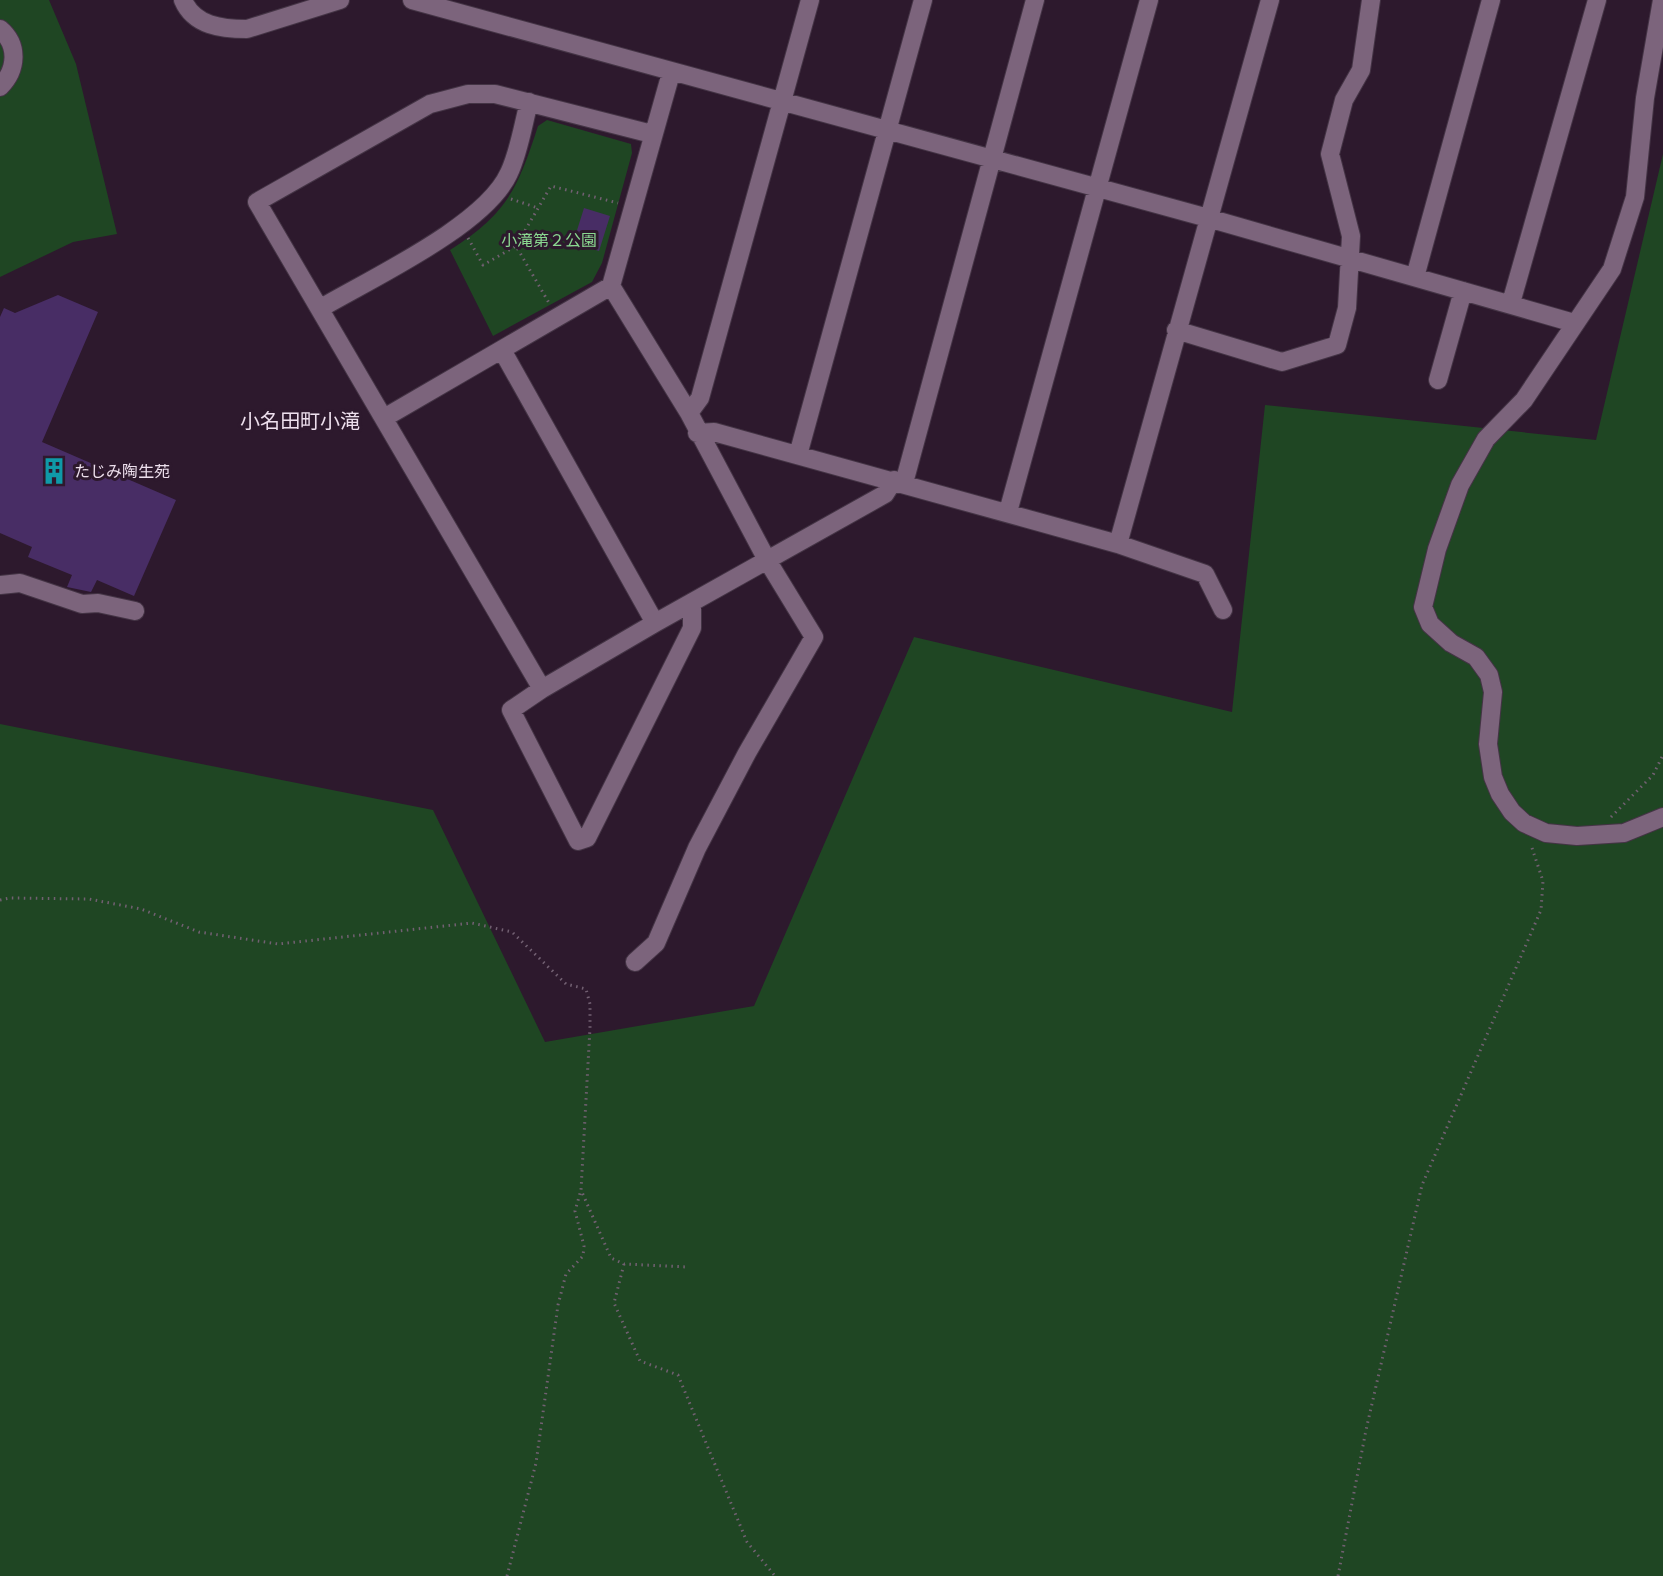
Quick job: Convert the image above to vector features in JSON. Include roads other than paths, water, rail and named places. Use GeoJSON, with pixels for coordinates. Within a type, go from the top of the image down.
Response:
{"type":"FeatureCollection","features":[{"type":"Feature","properties":{"kind":"street"},"geometry":{"type":"LineString","coordinates":[[183,0],[194,16],[222,29],[247,29],[340,0]]}},
{"type":"Feature","properties":{"kind":"street"},"geometry":{"type":"LineString","coordinates":[[412,0],[671,73],[1208,218],[1511,303],[1574,323]]}},
{"type":"Feature","properties":{"kind":"street"},"geometry":{"type":"LineString","coordinates":[[798,455],[923,0]]}},
{"type":"Feature","properties":{"kind":"street"},"geometry":{"type":"LineString","coordinates":[[692,603],[692,628],[587,837],[578,841],[511,710],[542,689],[655,623],[885,494],[899,482],[1035,0]]}},
{"type":"Feature","properties":{"kind":"street"},"geometry":{"type":"LineString","coordinates":[[1008,512],[1149,0]]}},
{"type":"Feature","properties":{"kind":"street"},"geometry":{"type":"LineString","coordinates":[[1118,544],[1270,0]]}},
{"type":"Feature","properties":{"kind":"street"},"geometry":{"type":"LineString","coordinates":[[1176,330],[1282,362],[1337,345],[1347,308],[1351,236],[1330,154],[1344,100],[1361,70],[1371,0]]}},
{"type":"Feature","properties":{"kind":"street"},"geometry":{"type":"LineString","coordinates":[[1415,277],[1491,0]]}},
{"type":"Feature","properties":{"kind":"street"},"geometry":{"type":"LineString","coordinates":[[1511,303],[1598,0]]}},
{"type":"Feature","properties":{"kind":"street"},"geometry":{"type":"LineString","coordinates":[[1662,0],[1630,217],[1612,269],[1524,400],[1486,439],[1460,484],[1437,549],[1423,607],[1430,624],[1451,643],[1476,657],[1489,675],[1493,692],[1488,744],[1493,777],[1500,794],[1512,812],[1524,823],[1546,833],[1577,836],[1624,833],[1663,817]]}},
{"type":"Feature","properties":{"kind":"street"},"geometry":{"type":"LineString","coordinates":[[689,413],[699,398],[782,102],[806,1]]}},
{"type":"Feature","properties":{"kind":"street"},"geometry":{"type":"LineString","coordinates":[[0,29],[8,36],[14,59],[11,73],[0,87]]}},
{"type":"Feature","properties":{"kind":"street"},"geometry":{"type":"LineString","coordinates":[[384,418],[611,286],[671,73]]}},
{"type":"Feature","properties":{"kind":"street"},"geometry":{"type":"LineString","coordinates":[[542,689],[257,202],[430,104],[468,94],[495,94],[652,134]]}},
{"type":"Feature","properties":{"kind":"street"},"geometry":{"type":"LineString","coordinates":[[321,308],[468,222],[498,192],[510,173],[529,102]]}},
{"type":"Feature","properties":{"kind":"street"},"geometry":{"type":"LineString","coordinates":[[611,286],[689,413],[697,433],[767,560],[814,637],[747,753],[697,848],[656,943],[635,962]]}},
{"type":"Feature","properties":{"kind":"street"},"geometry":{"type":"LineString","coordinates":[[1438,380],[1463,291]]}},
{"type":"Feature","properties":{"kind":"street"},"geometry":{"type":"LineString","coordinates":[[502,350],[655,623]]}},
{"type":"Feature","properties":{"kind":"street"},"geometry":{"type":"LineString","coordinates":[[697,433],[714,432],[1118,544],[1205,574],[1222,610]]}},
{"type":"Feature","properties":{"kind":"street"},"geometry":{"type":"LineString","coordinates":[[0,585],[20,583],[82,604],[98,603],[135,611]]}},
{"type":"Feature","properties":{"kind":"place","name":"たじみ陶生苑"},"geometry":{"type":"Point","coordinates":[54,471]}},
{"type":"Feature","properties":{"kind":"district","name":"小名田町小滝"},"geometry":{"type":"Point","coordinates":[300,421]}},
{"type":"Feature","properties":{"kind":"park label","name":"小滝第２公園"},"geometry":{"type":"Point","coordinates":[549,240]}}]}
